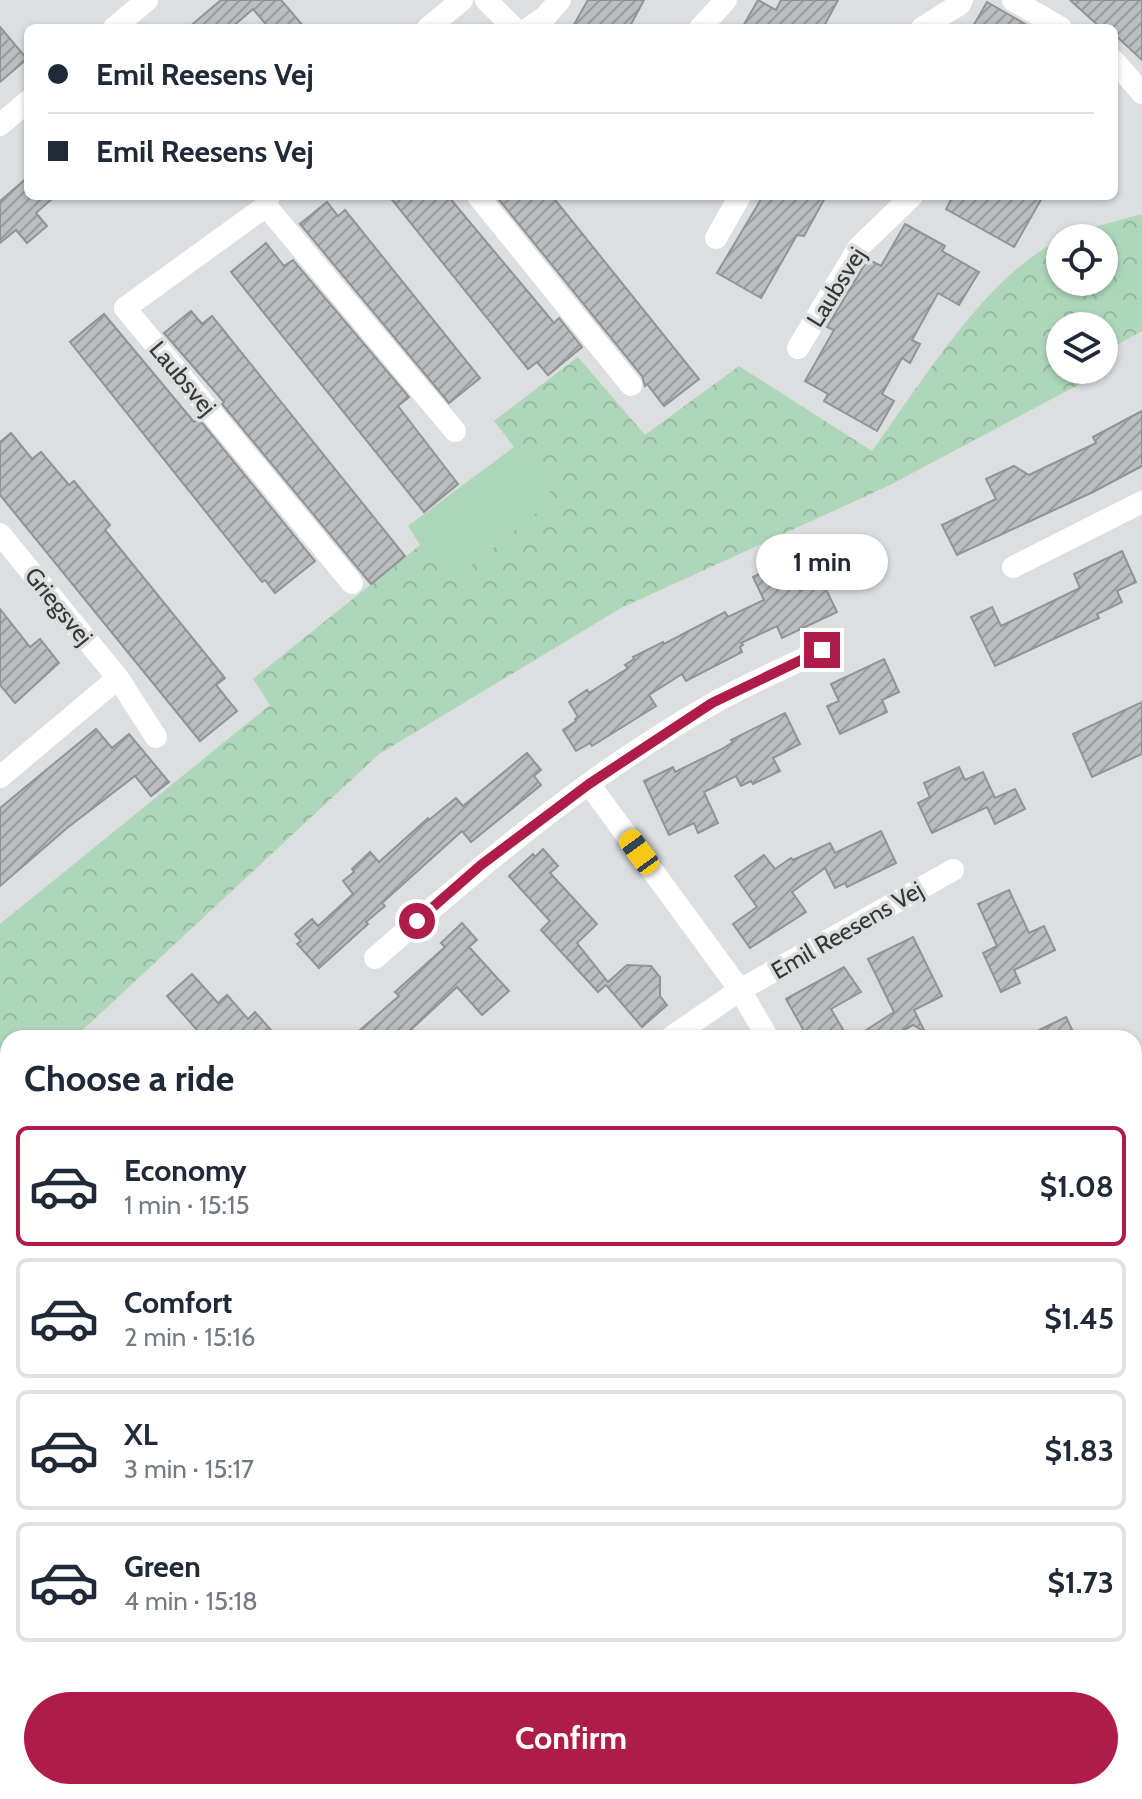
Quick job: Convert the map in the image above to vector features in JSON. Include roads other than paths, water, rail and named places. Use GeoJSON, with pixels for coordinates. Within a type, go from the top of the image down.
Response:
{"type":"FeatureCollection","features":[{"type":"Feature","properties":{"kind":"street"},"geometry":{"type":"LineString","coordinates":[[119,24],[147,0]]}},
{"type":"Feature","properties":{"kind":"street"},"geometry":{"type":"LineString","coordinates":[[433,24],[462,0]]}},
{"type":"Feature","properties":{"kind":"street"},"geometry":{"type":"LineString","coordinates":[[486,0],[510,24]]}},
{"type":"Feature","properties":{"kind":"street"},"geometry":{"type":"LineString","coordinates":[[535,24],[560,0]]}},
{"type":"Feature","properties":{"kind":"street"},"geometry":{"type":"LineString","coordinates":[[704,24],[726,0]]}},
{"type":"Feature","properties":{"kind":"street"},"geometry":{"type":"LineString","coordinates":[[928,24],[962,0]]}},
{"type":"Feature","properties":{"kind":"street"},"geometry":{"type":"LineString","coordinates":[[1013,0],[1054,24]]}},
{"type":"Feature","properties":{"kind":"street"},"geometry":{"type":"LineString","coordinates":[[1118,66],[1142,93]]}},
{"type":"Feature","properties":{"kind":"street"},"geometry":{"type":"LineString","coordinates":[[0,125],[24,104]]}},
{"type":"Feature","properties":{"kind":"street"},"geometry":{"type":"LineString","coordinates":[[481,200],[631,385]]}},
{"type":"Feature","properties":{"kind":"street"},"geometry":{"type":"LineString","coordinates":[[716,238],[738,200]]}},
{"type":"Feature","properties":{"kind":"street","name":"Laubsvej"},"geometry":{"type":"LineString","coordinates":[[798,348],[859,247],[908,200]]}},
{"type":"Feature","properties":{"kind":"street","name":"Laubsvej"},"geometry":{"type":"LineString","coordinates":[[352,583],[125,308],[267,201],[455,431]]}},
{"type":"Feature","properties":{"kind":"street"},"geometry":{"type":"LineString","coordinates":[[1013,567],[1142,502]]}},
{"type":"Feature","properties":{"kind":"street","name":"Griegsvej"},"geometry":{"type":"LineString","coordinates":[[0,534],[118,678],[156,737]]}},
{"type":"Feature","properties":{"kind":"street"},"geometry":{"type":"LineString","coordinates":[[375,958],[481,865],[589,784],[712,703],[822,650]]}},
{"type":"Feature","properties":{"kind":"street"},"geometry":{"type":"LineString","coordinates":[[0,777],[118,678]]}},
{"type":"Feature","properties":{"kind":"street"},"geometry":{"type":"LineString","coordinates":[[589,784],[740,990],[763,1030]]}},
{"type":"Feature","properties":{"kind":"street","name":"Emil Reesens Vej"},"geometry":{"type":"LineString","coordinates":[[682,1030],[740,990],[953,870]]}}]}
